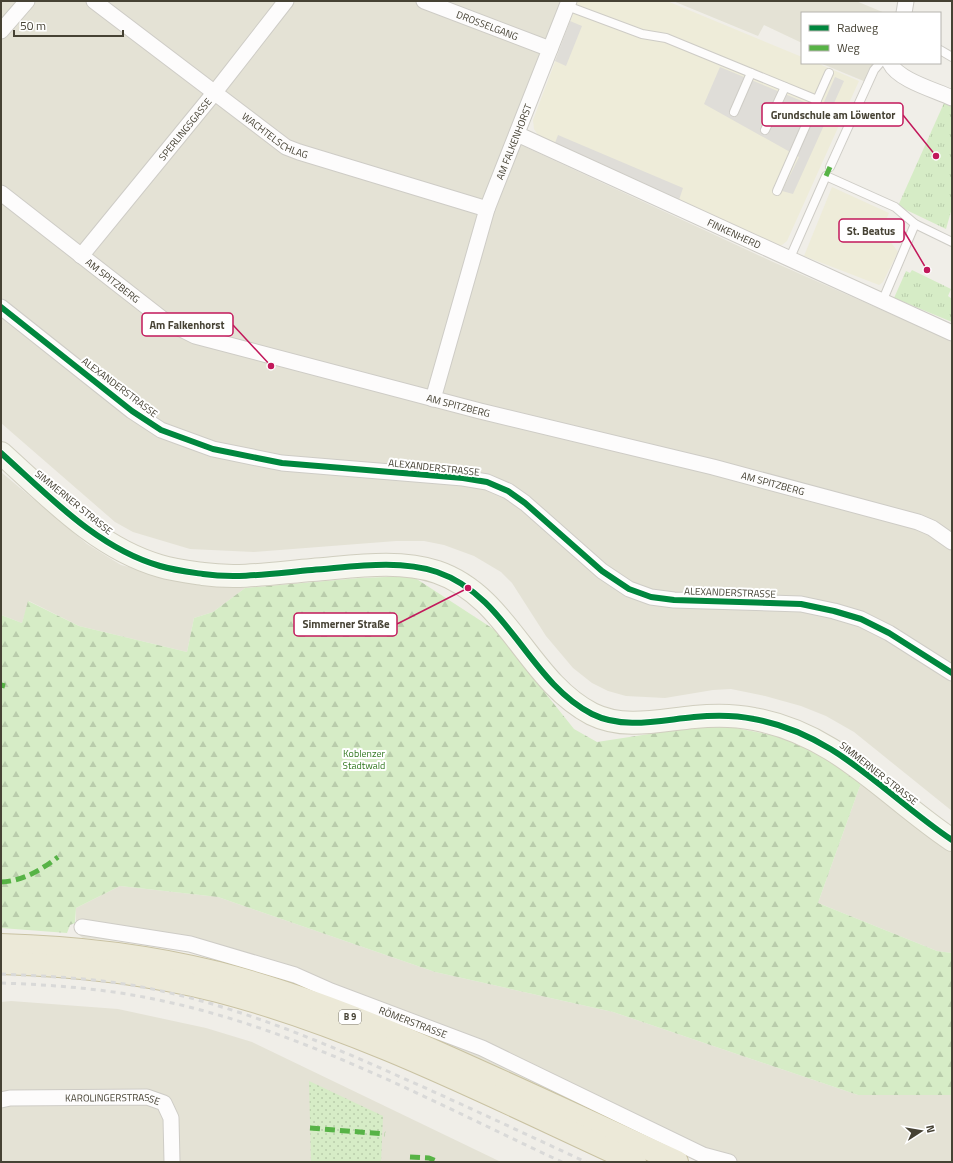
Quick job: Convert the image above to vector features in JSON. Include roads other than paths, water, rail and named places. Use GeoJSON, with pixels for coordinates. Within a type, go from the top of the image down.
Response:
{"type":"FeatureCollection","features":[{"type":"Feature","properties":{"kind":"highway","name":"B 9"},"geometry":{"type":"LineString","coordinates":[[1,945],[53,946],[132,955],[207,970],[265,987],[387,1031],[459,1062],[677,1162]]}},
{"type":"Feature","properties":{"kind":"highway","name":"B 9"},"geometry":{"type":"LineString","coordinates":[[1,963],[51,964],[132,973],[218,991],[314,1022],[452,1079],[635,1162]]}},
{"type":"Feature","properties":{"kind":"street"},"geometry":{"type":"LineString","coordinates":[[1,31],[27,1]]}},
{"type":"Feature","properties":{"kind":"street","name":"WACHTELSCHLAG"},"geometry":{"type":"LineString","coordinates":[[94,1],[286,147],[487,209]]}},
{"type":"Feature","properties":{"kind":"street","name":"SPERLINGSGASSE"},"geometry":{"type":"LineString","coordinates":[[81,256],[215,92],[286,1]]}},
{"type":"Feature","properties":{"kind":"street","name":"DROSSELGANG"},"geometry":{"type":"LineString","coordinates":[[424,1],[550,49]]}},
{"type":"Feature","properties":{"kind":"street"},"geometry":{"type":"LineString","coordinates":[[904,12],[906,1]]}},
{"type":"Feature","properties":{"kind":"street","name":"AM FALKENHORST"},"geometry":{"type":"LineString","coordinates":[[434,399],[487,209],[568,4]]}},
{"type":"Feature","properties":{"kind":"street"},"geometry":{"type":"LineString","coordinates":[[891,64],[902,76],[952,98]]}},
{"type":"Feature","properties":{"kind":"street","name":"FINKENHERD"},"geometry":{"type":"LineString","coordinates":[[517,134],[789,260],[952,333]]}},
{"type":"Feature","properties":{"kind":"street","name":"AM SPITZBERG"},"geometry":{"type":"LineString","coordinates":[[1,193],[165,321],[195,336],[604,442],[713,467],[918,522],[932,528],[952,542]]}},
{"type":"Feature","properties":{"kind":"street","name":"ALEXANDERSTRASSE"},"geometry":{"type":"LineString","coordinates":[[1,307],[132,411],[161,430],[213,448],[282,463],[463,478],[487,482],[508,491],[525,503],[602,571],[629,589],[651,597],[674,600],[801,604],[834,611],[861,619],[889,633],[952,673]]}},
{"type":"Feature","properties":{"kind":"street","name":"SIMMERNER STRASSE"},"geometry":{"type":"LineString","coordinates":[[1,453],[57,503],[100,538],[129,554],[160,567],[205,574],[227,575],[369,566],[412,566],[438,572],[468,588],[493,610],[552,684],[574,704],[594,715],[608,720],[625,722],[648,722],[697,716],[731,716],[755,719],[787,727],[818,740],[842,754],[928,824],[952,840]]}},
{"type":"Feature","properties":{"kind":"street","name":"RÖMERSTRASSE"},"geometry":{"type":"LineString","coordinates":[[82,927],[190,944],[295,975],[331,991],[482,1048],[703,1155],[729,1162]]}},
{"type":"Feature","properties":{"kind":"street","name":"KAROLINGERSTRASSE"},"geometry":{"type":"LineString","coordinates":[[1,1100],[10,1098],[147,1096],[164,1103],[171,1118],[172,1162]]}},
{"type":"Feature","properties":{"kind":"lane"},"geometry":{"type":"LineString","coordinates":[[568,4],[642,34],[666,38],[817,100]]}},
{"type":"Feature","properties":{"kind":"lane"},"geometry":{"type":"LineString","coordinates":[[941,51],[952,57]]}},
{"type":"Feature","properties":{"kind":"lane"},"geometry":{"type":"LineString","coordinates":[[830,167],[874,70],[879,64]]}},
{"type":"Feature","properties":{"kind":"lane"},"geometry":{"type":"LineString","coordinates":[[734,112],[751,73]]}},
{"type":"Feature","properties":{"kind":"lane"},"geometry":{"type":"LineString","coordinates":[[777,191],[829,73]]}},
{"type":"Feature","properties":{"kind":"lane"},"geometry":{"type":"LineString","coordinates":[[765,130],[785,87]]}},
{"type":"Feature","properties":{"kind":"lane"},"geometry":{"type":"LineString","coordinates":[[789,260],[826,176],[895,207],[915,224],[952,242]]}},
{"type":"Feature","properties":{"kind":"lane"},"geometry":{"type":"LineString","coordinates":[[882,302],[915,224]]}},
{"type":"Feature","properties":{"kind":"railway"},"geometry":{"type":"LineString","coordinates":[[1,974],[83,979],[131,985],[200,1000],[233,1010],[332,1047],[444,1096],[586,1162]]}},
{"type":"Feature","properties":{"kind":"railway"},"geometry":{"type":"LineString","coordinates":[[1,983],[82,988],[123,993],[215,1014],[266,1030],[367,1070],[562,1162]]}},
{"type":"Feature","properties":{"kind":"place","name":"Grundschule am Löwentor"},"geometry":{"type":"Point","coordinates":[936,156]}},
{"type":"Feature","properties":{"kind":"place","name":"St. Beatus"},"geometry":{"type":"Point","coordinates":[927,270]}},
{"type":"Feature","properties":{"kind":"place","name":"Am Falkenhorst"},"geometry":{"type":"Point","coordinates":[271,366]}},
{"type":"Feature","properties":{"kind":"place","name":"Simmerner Straße"},"geometry":{"type":"Point","coordinates":[468,588]}},
{"type":"Feature","properties":{"kind":"park label","name":"Koblenzer Stadtwald"},"geometry":{"type":"Point","coordinates":[364,758]}}]}
